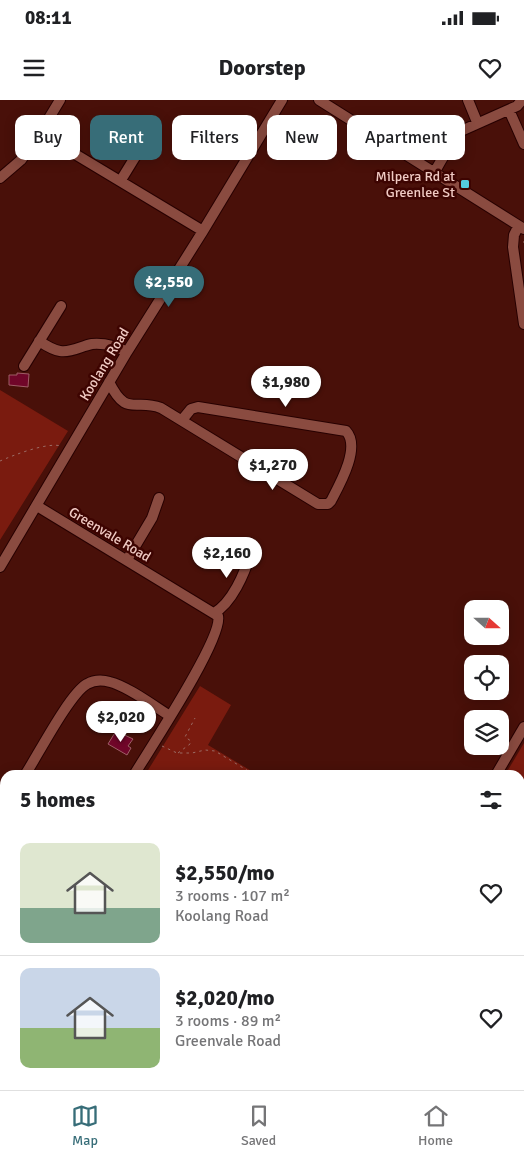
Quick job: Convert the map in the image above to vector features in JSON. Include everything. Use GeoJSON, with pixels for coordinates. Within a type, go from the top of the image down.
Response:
{"type":"FeatureCollection","features":[{"type":"Feature","properties":{"kind":"street"},"geometry":{"type":"LineString","coordinates":[[51,115],[60,100]]}},
{"type":"Feature","properties":{"kind":"street","name":"Koolang Road"},"geometry":{"type":"LineString","coordinates":[[0,567],[127,352],[282,100]]}},
{"type":"Feature","properties":{"kind":"street"},"geometry":{"type":"LineString","coordinates":[[319,100],[521,228],[514,235],[513,247],[524,324]]}},
{"type":"Feature","properties":{"kind":"street"},"geometry":{"type":"LineString","coordinates":[[468,100],[477,122]]}},
{"type":"Feature","properties":{"kind":"street"},"geometry":{"type":"LineString","coordinates":[[434,173],[457,135],[465,128],[509,110],[517,106],[522,100]]}},
{"type":"Feature","properties":{"kind":"street"},"geometry":{"type":"LineString","coordinates":[[509,110],[524,144]]}},
{"type":"Feature","properties":{"kind":"street"},"geometry":{"type":"LineString","coordinates":[[80,156],[203,231]]}},
{"type":"Feature","properties":{"kind":"street"},"geometry":{"type":"LineString","coordinates":[[0,178],[21,160]]}},
{"type":"Feature","properties":{"kind":"street"},"geometry":{"type":"LineString","coordinates":[[121,180],[133,160]]}},
{"type":"Feature","properties":{"kind":"street"},"geometry":{"type":"LineString","coordinates":[[24,366],[61,306]]}},
{"type":"Feature","properties":{"kind":"street"},"geometry":{"type":"LineString","coordinates":[[38,341],[60,351],[91,344],[101,344],[117,347],[127,352]]}},
{"type":"Feature","properties":{"kind":"street"},"geometry":{"type":"LineString","coordinates":[[109,382],[118,397],[126,403],[136,406],[158,406],[318,504],[328,504],[331,501],[347,470],[351,440],[346,430],[198,407],[191,409],[182,420]]}},
{"type":"Feature","properties":{"kind":"street"},"geometry":{"type":"LineString","coordinates":[[127,560],[152,518],[159,498]]}},
{"type":"Feature","properties":{"kind":"street","name":"Greenvale Road"},"geometry":{"type":"LineString","coordinates":[[37,506],[214,613]]}},
{"type":"Feature","properties":{"kind":"street"},"geometry":{"type":"LineString","coordinates":[[137,770],[210,648],[219,622],[218,616],[214,613],[221,609],[228,601],[246,570],[250,554]]}},
{"type":"Feature","properties":{"kind":"street"},"geometry":{"type":"LineString","coordinates":[[29,770],[73,696],[92,681],[115,684],[170,716]]}},
{"type":"Feature","properties":{"kind":"street"},"geometry":{"type":"LineString","coordinates":[[499,770],[524,727]]}},
{"type":"Feature","properties":{"kind":"path"},"geometry":{"type":"LineString","coordinates":[[0,461],[51,445],[70,449]]}},
{"type":"Feature","properties":{"kind":"path"},"geometry":{"type":"LineString","coordinates":[[177,753],[190,744],[191,741],[185,737],[196,718]]}},
{"type":"Feature","properties":{"kind":"path"},"geometry":{"type":"LineString","coordinates":[[154,742],[177,753],[215,751],[247,770]]}},
{"type":"Feature","properties":{"kind":"shaded area"},"geometry":{"type":"Polygon","coordinates":[[[0,390],[68,431],[0,540],[0,390]]]}},
{"type":"Feature","properties":{"kind":"shaded area"},"geometry":{"type":"Polygon","coordinates":[[[200,686],[231,705],[208,745],[250,770],[148,770],[200,686]]]}},
{"type":"Feature","properties":{"kind":"shaded area"},"geometry":{"type":"Polygon","coordinates":[[[524,743],[524,770],[508,770],[524,743]]]}},
{"type":"Feature","properties":{"kind":"building"},"geometry":{"type":"Polygon","coordinates":[[[17,373],[29,374],[28,387],[9,385],[9,375],[17,375],[17,373]]]}},
{"type":"Feature","properties":{"kind":"building"},"geometry":{"type":"Polygon","coordinates":[[[116,731],[133,739],[128,746],[131,748],[127,755],[108,744],[116,731]]]}},
{"type":"Feature","properties":{"kind":"place","name":"Milpera Rd at Greenlee St"},"geometry":{"type":"Point","coordinates":[465,184]}}]}
